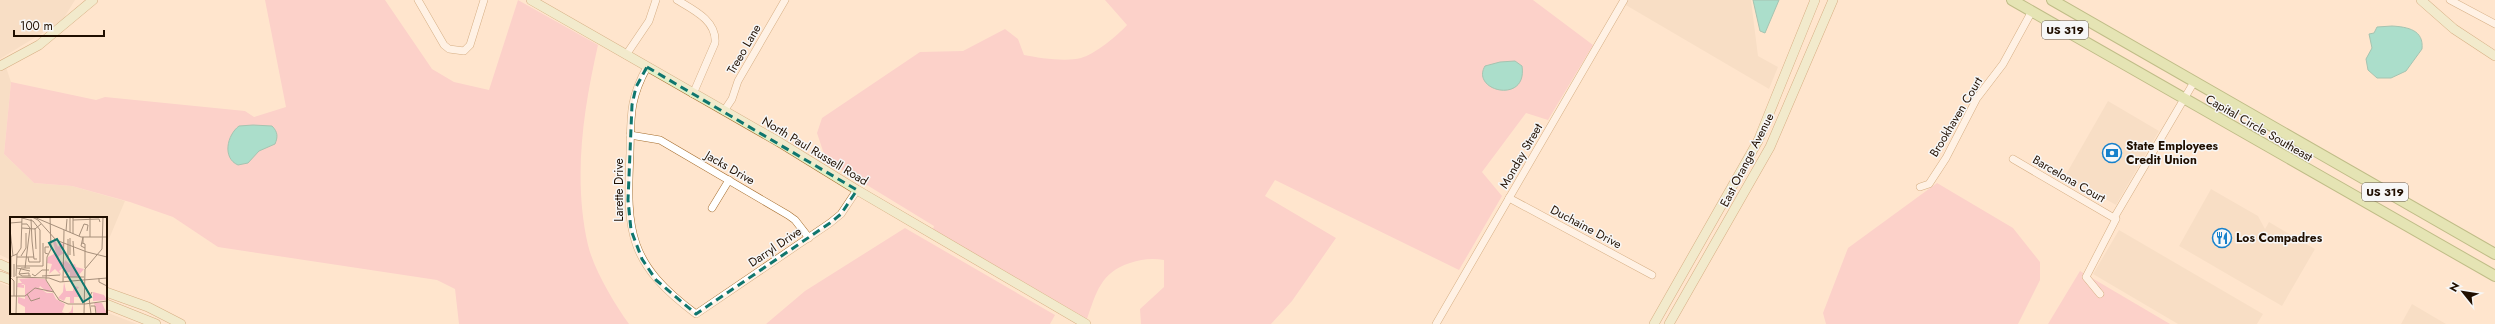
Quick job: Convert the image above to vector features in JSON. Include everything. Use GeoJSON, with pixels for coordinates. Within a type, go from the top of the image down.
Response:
{"type":"FeatureCollection","features":[{"type":"Feature","properties":{"kind":"main road","name":"Capital Circle Southeast"},"geometry":{"type":"LineString","coordinates":[[2012,0],[2495,276]]}},
{"type":"Feature","properties":{"kind":"main road","name":"Capital Circle Southeast"},"geometry":{"type":"LineString","coordinates":[[2052,0],[2495,254]]}},
{"type":"Feature","properties":{"kind":"street"},"geometry":{"type":"LineString","coordinates":[[0,66],[38,45],[93,0]]}},
{"type":"Feature","properties":{"kind":"street"},"geometry":{"type":"LineString","coordinates":[[418,0],[444,45],[456,50],[464,51],[470,45],[484,0]]}},
{"type":"Feature","properties":{"kind":"street","name":"North Paul Russell Road"},"geometry":{"type":"LineString","coordinates":[[531,0],[724,111],[1086,324]]}},
{"type":"Feature","properties":{"kind":"street"},"geometry":{"type":"LineString","coordinates":[[626,55],[649,21],[656,0]]}},
{"type":"Feature","properties":{"kind":"street"},"geometry":{"type":"LineString","coordinates":[[677,0],[706,19],[712,26],[716,35],[715,43],[693,94]]}},
{"type":"Feature","properties":{"kind":"street","name":"Treeo Lane"},"geometry":{"type":"LineString","coordinates":[[724,111],[732,99],[738,81],[785,0]]}},
{"type":"Feature","properties":{"kind":"street","name":"Monday Street"},"geometry":{"type":"LineString","coordinates":[[1436,324],[1624,0]]}},
{"type":"Feature","properties":{"kind":"street","name":"East Orange Avenue"},"geometry":{"type":"LineString","coordinates":[[1654,324],[1758,141],[1815,0]]}},
{"type":"Feature","properties":{"kind":"street","name":"East Orange Avenue"},"geometry":{"type":"LineString","coordinates":[[1669,324],[1770,147],[1833,0]]}},
{"type":"Feature","properties":{"kind":"street"},"geometry":{"type":"LineString","coordinates":[[2421,0],[2454,29],[2495,56]]}},
{"type":"Feature","properties":{"kind":"street"},"geometry":{"type":"LineString","coordinates":[[2450,0],[2495,24]]}},
{"type":"Feature","properties":{"kind":"street","name":"Brookhaven Court"},"geometry":{"type":"LineString","coordinates":[[1920,187],[1929,184],[1946,158],[1977,98],[2003,64],[2032,11]]}},
{"type":"Feature","properties":{"kind":"street","name":"Larette Drive"},"geometry":{"type":"LineString","coordinates":[[647,67],[633,96],[630,135],[628,208],[635,244],[642,259],[656,280],[696,314]]}},
{"type":"Feature","properties":{"kind":"street"},"geometry":{"type":"LineString","coordinates":[[2100,294],[2086,276],[2115,218],[2194,82]]}},
{"type":"Feature","properties":{"kind":"street","name":"Jacks Drive"},"geometry":{"type":"LineString","coordinates":[[630,135],[660,140],[730,180],[792,217],[809,238]]}},
{"type":"Feature","properties":{"kind":"street","name":"Barcelona Court"},"geometry":{"type":"LineString","coordinates":[[2013,159],[2115,218]]}},
{"type":"Feature","properties":{"kind":"street"},"geometry":{"type":"LineString","coordinates":[[712,208],[730,180]]}},
{"type":"Feature","properties":{"kind":"street","name":"Darryl Drive"},"geometry":{"type":"LineString","coordinates":[[696,314],[809,238],[841,214],[857,190]]}},
{"type":"Feature","properties":{"kind":"street","name":"Duchaine Drive"},"geometry":{"type":"LineString","coordinates":[[1509,198],[1652,275]]}},
{"type":"Feature","properties":{"kind":"street"},"geometry":{"type":"LineString","coordinates":[[0,264],[10,269]]}},
{"type":"Feature","properties":{"kind":"street"},"geometry":{"type":"LineString","coordinates":[[0,276],[10,280]]}},
{"type":"Feature","properties":{"kind":"street"},"geometry":{"type":"LineString","coordinates":[[107,292],[152,309],[181,324]]}},
{"type":"Feature","properties":{"kind":"street"},"geometry":{"type":"LineString","coordinates":[[107,304],[147,319],[156,324]]}},
{"type":"Feature","properties":{"kind":"street"},"geometry":{"type":"LineString","coordinates":[[147,319],[152,309]]}},
{"type":"Feature","properties":{"kind":"highlighted area"},"geometry":{"type":"Polygon","coordinates":[[[647,67],[857,190],[841,214],[830,223],[696,314],[656,280],[642,259],[631,230],[628,200],[632,105],[636,87],[647,67]]]}},
{"type":"Feature","properties":{"kind":"shaded area"},"geometry":{"type":"Polygon","coordinates":[[[0,0],[75,0],[62,21],[0,59],[0,0]]]}},
{"type":"Feature","properties":{"kind":"shaded area"},"geometry":{"type":"Polygon","coordinates":[[[265,0],[385,0],[432,69],[454,82],[489,90],[518,0],[598,45],[584,120],[581,195],[588,245],[591,255],[611,296],[629,324],[459,324],[455,289],[437,280],[218,247],[173,217],[130,202],[72,186],[34,183],[4,154],[11,82],[96,100],[105,97],[245,111],[254,117],[286,107],[265,0]]]}},
{"type":"Feature","properties":{"kind":"shaded area"},"geometry":{"type":"Polygon","coordinates":[[[1105,0],[1533,0],[1593,45],[1548,120],[1526,113],[1482,172],[1502,196],[1459,270],[1275,180],[1265,196],[1336,238],[1292,301],[1271,324],[1141,324],[1140,309],[1164,287],[1164,260],[1155,259],[1134,262],[1120,267],[1112,272],[1097,292],[1087,319],[933,229],[934,226],[826,160],[817,133],[822,118],[920,52],[963,51],[1005,29],[1018,39],[1024,55],[1060,60],[1081,58],[1093,53],[1106,44],[1127,25],[1105,0]]]}},
{"type":"Feature","properties":{"kind":"shaded area"},"geometry":{"type":"Polygon","coordinates":[[[1626,0],[1751,0],[1758,56],[1778,67],[1769,89],[1624,4],[1626,0]]]}},
{"type":"Feature","properties":{"kind":"shaded area"},"geometry":{"type":"Polygon","coordinates":[[[6,67],[11,82],[4,154],[34,183],[72,186],[125,201],[107,244],[107,217],[10,217],[10,260],[0,255],[0,71],[6,67]]]}},
{"type":"Feature","properties":{"kind":"shaded area","name":"State Employees Credit Union"},"geometry":{"type":"Polygon","coordinates":[[[2108,101],[2159,131],[2116,205],[2065,176],[2108,101]]]}},
{"type":"Feature","properties":{"kind":"shaded area"},"geometry":{"type":"Polygon","coordinates":[[[1937,183],[2013,228],[2040,262],[2040,280],[2018,324],[1826,324],[1823,313],[1848,248],[1937,183]]]}},
{"type":"Feature","properties":{"kind":"shaded area"},"geometry":{"type":"Polygon","coordinates":[[[2211,189],[2258,216],[2265,229],[2269,222],[2315,249],[2282,306],[2179,246],[2211,189]]]}},
{"type":"Feature","properties":{"kind":"shaded area"},"geometry":{"type":"Polygon","coordinates":[[[905,228],[1055,315],[1050,324],[766,324],[805,291],[905,228]]]}},
{"type":"Feature","properties":{"kind":"shaded area"},"geometry":{"type":"Polygon","coordinates":[[[2119,230],[2263,314],[2257,324],[2178,324],[2093,274],[2119,230]]]}},
{"type":"Feature","properties":{"kind":"shaded area"},"geometry":{"type":"Polygon","coordinates":[[[2080,271],[2170,324],[2048,324],[2080,271]]]}},
{"type":"Feature","properties":{"kind":"shaded area"},"geometry":{"type":"Polygon","coordinates":[[[0,283],[10,287],[10,314],[107,314],[107,312],[137,324],[0,324],[0,283]]]}},
{"type":"Feature","properties":{"kind":"shaded area"},"geometry":{"type":"Polygon","coordinates":[[[2412,304],[2446,324],[2401,324],[2412,304]]]}},
{"type":"Feature","properties":{"kind":"water"},"geometry":{"type":"Polygon","coordinates":[[[1753,0],[1779,0],[1765,33],[1760,31],[1753,0]]]}},
{"type":"Feature","properties":{"kind":"water"},"geometry":{"type":"Polygon","coordinates":[[[2377,27],[2404,27],[2418,34],[2422,43],[2422,49],[2406,71],[2391,78],[2377,78],[2368,70],[2366,59],[2372,48],[2369,34],[2374,33],[2377,27]]]}},
{"type":"Feature","properties":{"kind":"water"},"geometry":{"type":"Polygon","coordinates":[[[1515,61],[1522,66],[1522,78],[1517,86],[1509,90],[1500,90],[1485,82],[1483,75],[1485,66],[1500,62],[1515,61]]]}},
{"type":"Feature","properties":{"kind":"water"},"geometry":{"type":"Polygon","coordinates":[[[239,126],[272,126],[277,137],[275,144],[259,151],[248,163],[238,165],[233,162],[228,152],[229,140],[239,126]]]}},
{"type":"Feature","properties":{"kind":"place","name":"State Employees Credit Union"},"geometry":{"type":"Point","coordinates":[2112,153]}},
{"type":"Feature","properties":{"kind":"place","name":"Los Compadres"},"geometry":{"type":"Point","coordinates":[2222,238]}}]}
